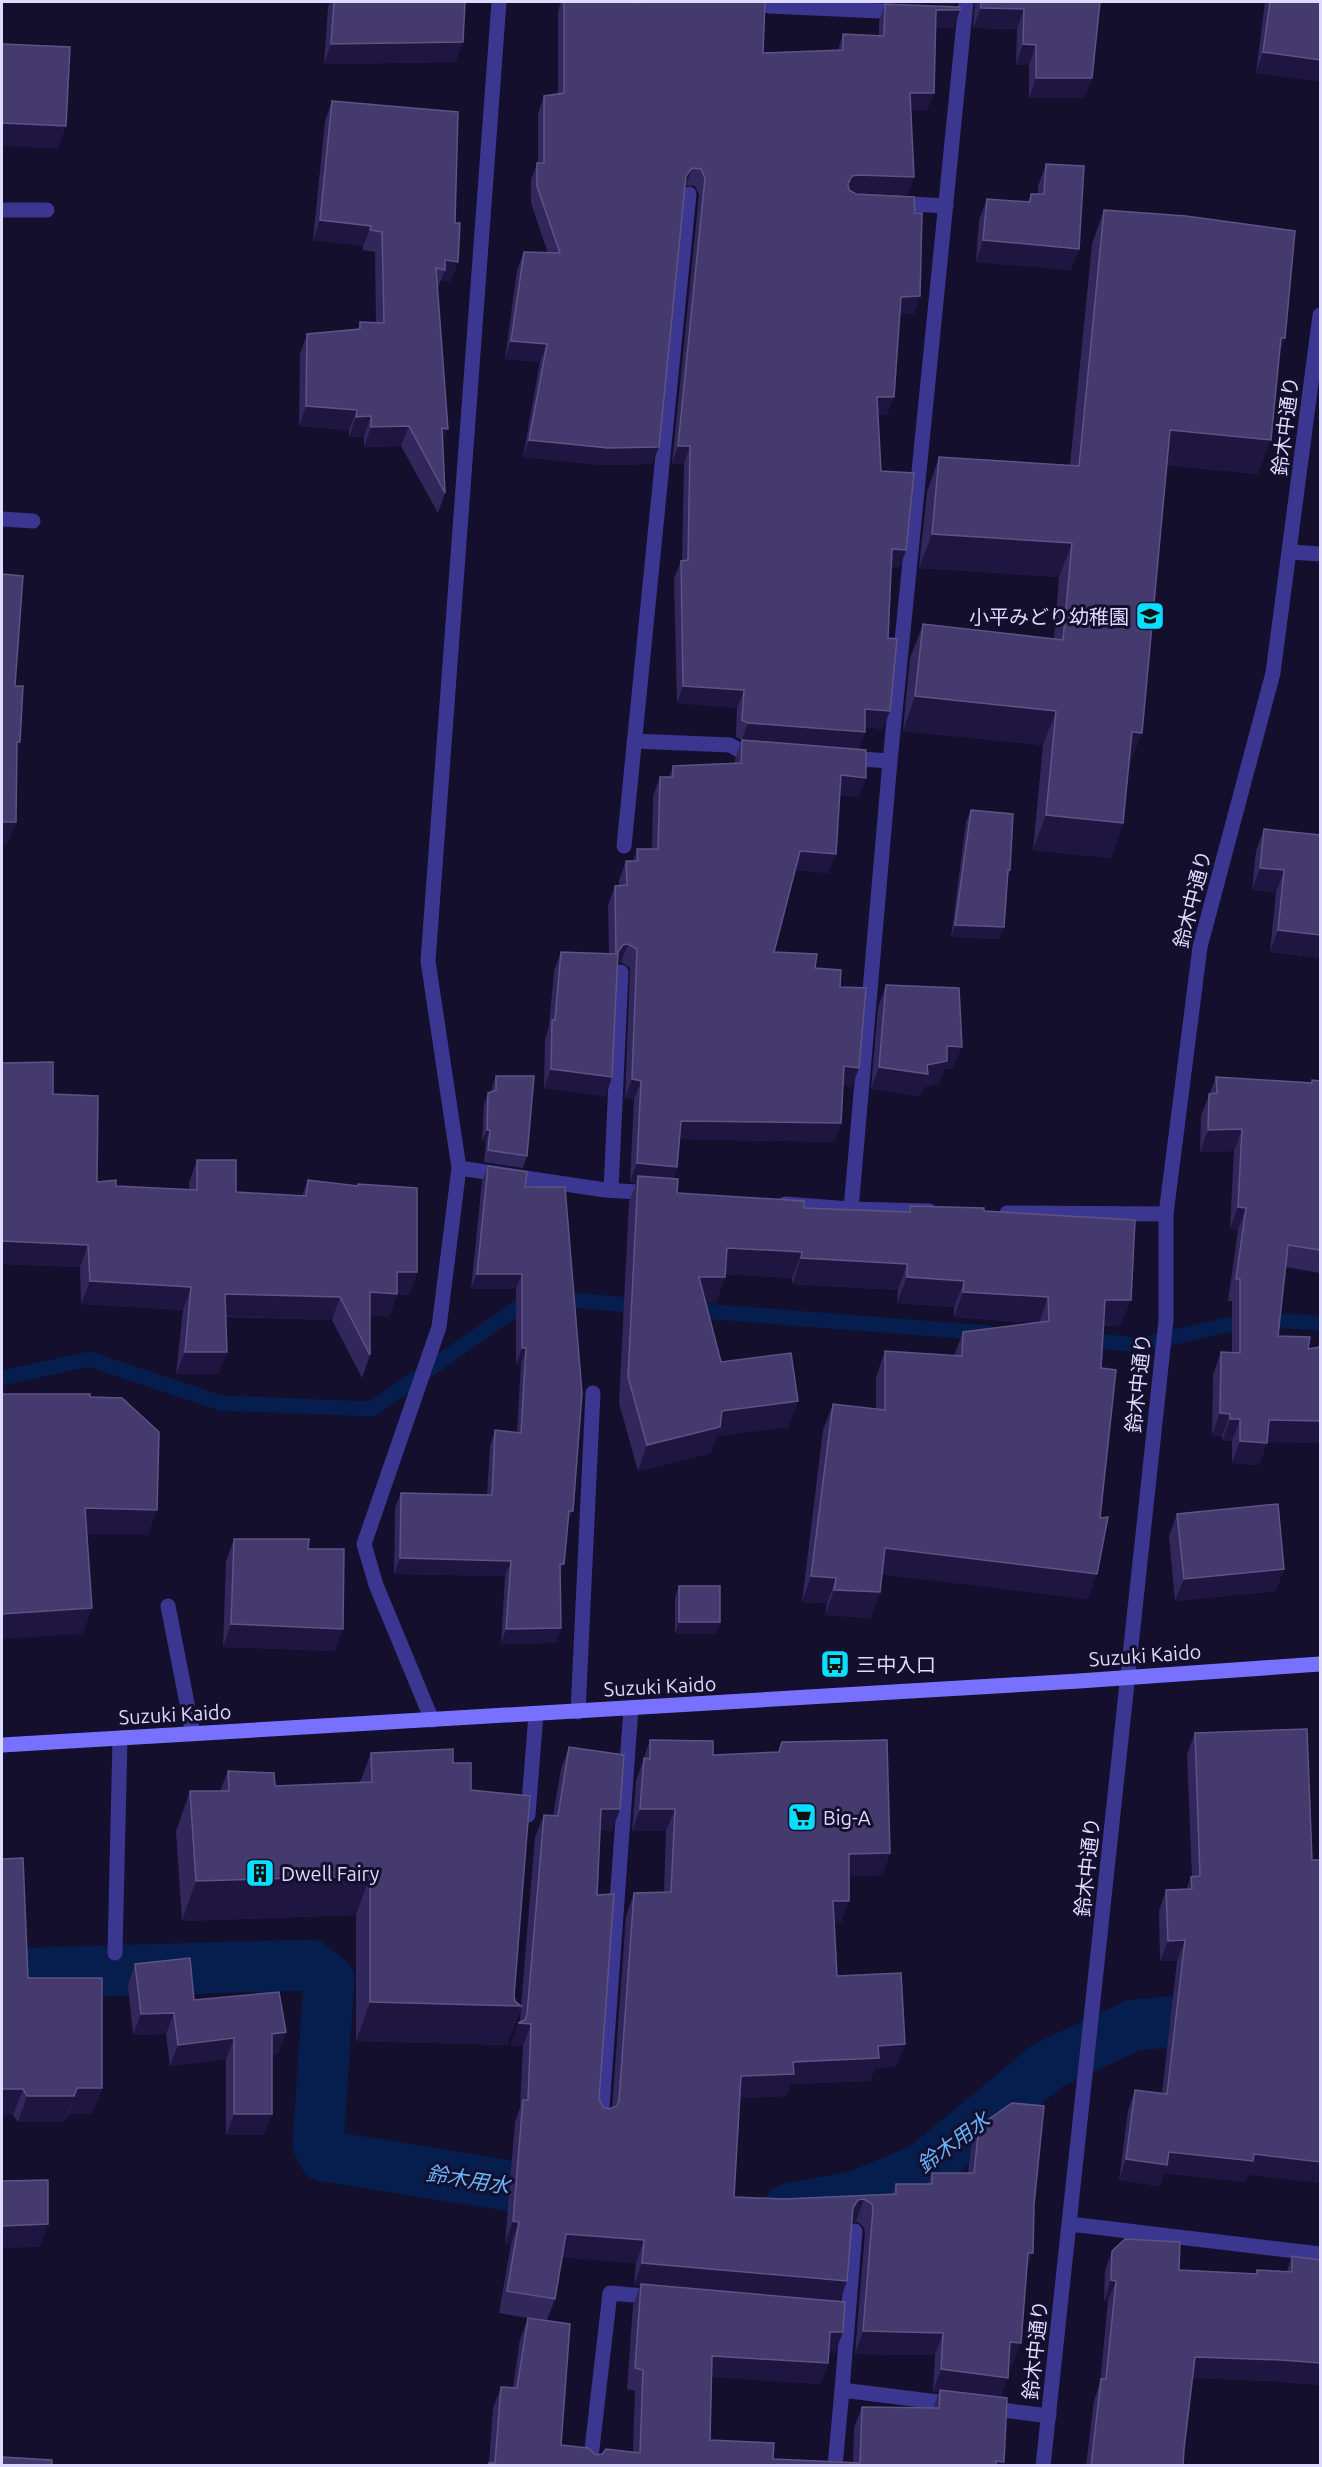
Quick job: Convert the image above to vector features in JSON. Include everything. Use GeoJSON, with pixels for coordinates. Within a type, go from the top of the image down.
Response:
{"type":"FeatureCollection","features":[{"type":"Feature","properties":{"kind":"main road","name":"Suzuki Kaido"},"geometry":{"type":"LineString","coordinates":[[2,1744],[578,1712],[1320,1664]]}},
{"type":"Feature","properties":{"kind":"street"},"geometry":{"type":"LineString","coordinates":[[432,1720],[376,1585],[364,1544],[437,1332],[459,1168],[428,961],[499,2]]}},
{"type":"Feature","properties":{"kind":"street"},"geometry":{"type":"LineString","coordinates":[[769,6],[918,13]]}},
{"type":"Feature","properties":{"kind":"street"},"geometry":{"type":"LineString","coordinates":[[852,1209],[890,761],[946,206],[961,10]]}},
{"type":"Feature","properties":{"kind":"street"},"geometry":{"type":"LineString","coordinates":[[624,846],[689,194]]}},
{"type":"Feature","properties":{"kind":"street"},"geometry":{"type":"LineString","coordinates":[[875,202],[946,206]]}},
{"type":"Feature","properties":{"kind":"street"},"geometry":{"type":"LineString","coordinates":[[2,210],[47,210]]}},
{"type":"Feature","properties":{"kind":"street","name":"鈴木中通り"},"geometry":{"type":"LineString","coordinates":[[1043,2466],[1162,1363],[1166,1320],[1166,1214],[1200,947],[1274,673],[1317,367],[1320,315]]}},
{"type":"Feature","properties":{"kind":"street"},"geometry":{"type":"LineString","coordinates":[[2,519],[33,521]]}},
{"type":"Feature","properties":{"kind":"street"},"geometry":{"type":"LineString","coordinates":[[1290,552],[1320,554]]}},
{"type":"Feature","properties":{"kind":"street"},"geometry":{"type":"LineString","coordinates":[[634,741],[730,745],[739,750],[774,753]]}},
{"type":"Feature","properties":{"kind":"street"},"geometry":{"type":"LineString","coordinates":[[832,757],[890,761]]}},
{"type":"Feature","properties":{"kind":"street"},"geometry":{"type":"LineString","coordinates":[[611,1190],[621,972]]}},
{"type":"Feature","properties":{"kind":"street"},"geometry":{"type":"LineString","coordinates":[[459,1168],[611,1190],[668,1195]]}},
{"type":"Feature","properties":{"kind":"street"},"geometry":{"type":"LineString","coordinates":[[771,1203],[852,1209],[946,1211]]}},
{"type":"Feature","properties":{"kind":"street"},"geometry":{"type":"LineString","coordinates":[[993,1212],[1166,1214]]}},
{"type":"Feature","properties":{"kind":"street"},"geometry":{"type":"LineString","coordinates":[[578,1712],[594,1393]]}},
{"type":"Feature","properties":{"kind":"street"},"geometry":{"type":"LineString","coordinates":[[168,1606],[193,1734]]}},
{"type":"Feature","properties":{"kind":"street"},"geometry":{"type":"LineString","coordinates":[[601,2122],[631,1708]]}},
{"type":"Feature","properties":{"kind":"street"},"geometry":{"type":"LineString","coordinates":[[527,1824],[536,1714]]}},
{"type":"Feature","properties":{"kind":"street"},"geometry":{"type":"LineString","coordinates":[[115,1953],[120,1738]]}},
{"type":"Feature","properties":{"kind":"street"},"geometry":{"type":"LineString","coordinates":[[1070,2224],[1320,2254]]}},
{"type":"Feature","properties":{"kind":"street"},"geometry":{"type":"LineString","coordinates":[[835,2466],[842,2390],[841,2313],[855,2231]]}},
{"type":"Feature","properties":{"kind":"street"},"geometry":{"type":"LineString","coordinates":[[590,2466],[610,2293],[669,2298]]}},
{"type":"Feature","properties":{"kind":"street"},"geometry":{"type":"LineString","coordinates":[[842,2390],[1049,2416]]}},
{"type":"Feature","properties":{"kind":"building"},"geometry":{"type":"Polygon","coordinates":[[[334,2],[465,2],[463,42],[331,44],[334,2]]]}},
{"type":"Feature","properties":{"kind":"building"},"geometry":{"type":"Polygon","coordinates":[[[564,2],[765,2],[763,53],[843,50],[843,34],[884,36],[885,4],[960,7],[960,10],[936,10],[934,93],[910,93],[914,177],[858,175],[852,176],[848,184],[849,190],[856,194],[914,197],[915,213],[922,213],[920,296],[901,297],[894,397],[877,397],[881,471],[914,473],[906,550],[892,549],[888,638],[897,639],[890,711],[865,709],[865,732],[748,723],[742,720],[744,690],[683,686],[681,561],[688,560],[690,446],[678,446],[705,178],[701,169],[692,168],[686,176],[659,447],[608,448],[529,440],[547,344],[511,341],[524,252],[560,253],[537,186],[537,163],[544,163],[544,96],[564,93],[564,2]]]}},
{"type":"Feature","properties":{"kind":"building"},"geometry":{"type":"Polygon","coordinates":[[[981,2],[1100,2],[1092,78],[1036,78],[1036,45],[1023,44],[1024,9],[981,8],[981,2]]]}},
{"type":"Feature","properties":{"kind":"building"},"geometry":{"type":"Polygon","coordinates":[[[1270,2],[1320,2],[1320,60],[1263,52],[1270,2]]]}},
{"type":"Feature","properties":{"kind":"building"},"geometry":{"type":"Polygon","coordinates":[[[2,44],[70,47],[66,126],[2,123],[2,44]]]}},
{"type":"Feature","properties":{"kind":"building"},"geometry":{"type":"Polygon","coordinates":[[[332,101],[458,112],[455,223],[460,223],[458,262],[445,260],[445,270],[436,268],[448,429],[442,428],[445,493],[409,426],[371,427],[371,416],[356,417],[357,410],[306,406],[307,334],[360,329],[360,322],[384,323],[382,232],[370,230],[371,226],[320,220],[332,101]]]}},
{"type":"Feature","properties":{"kind":"building"},"geometry":{"type":"Polygon","coordinates":[[[1046,164],[1084,166],[1079,249],[983,240],[987,199],[1030,202],[1031,194],[1044,194],[1046,164]]]}},
{"type":"Feature","properties":{"kind":"building"},"geometry":{"type":"Polygon","coordinates":[[[1104,210],[1186,216],[1295,231],[1285,338],[1281,338],[1271,440],[1170,430],[1142,733],[1132,732],[1123,823],[1046,815],[1056,711],[915,696],[923,624],[1063,640],[1072,543],[932,534],[939,457],[1079,466],[1104,210]]]}},
{"type":"Feature","properties":{"kind":"building"},"geometry":{"type":"Polygon","coordinates":[[[2,574],[23,576],[15,686],[23,686],[20,742],[17,742],[16,822],[2,822],[2,574]]]}},
{"type":"Feature","properties":{"kind":"building"},"geometry":{"type":"Polygon","coordinates":[[[742,740],[866,750],[866,778],[841,775],[836,854],[800,851],[774,952],[817,954],[815,968],[841,970],[840,987],[866,988],[859,1068],[844,1066],[841,1123],[681,1121],[677,1167],[637,1163],[641,1081],[632,1079],[637,949],[628,944],[623,945],[618,952],[612,1077],[551,1069],[552,1020],[555,1020],[561,952],[616,954],[615,886],[627,885],[626,861],[638,861],[637,849],[658,849],[660,777],[673,777],[673,766],[741,763],[742,740]]]}},
{"type":"Feature","properties":{"kind":"building"},"geometry":{"type":"Polygon","coordinates":[[[971,810],[1013,814],[1004,927],[955,925],[971,810]]]}},
{"type":"Feature","properties":{"kind":"building"},"geometry":{"type":"Polygon","coordinates":[[[1264,829],[1320,835],[1320,935],[1278,930],[1284,870],[1260,868],[1264,829]]]}},
{"type":"Feature","properties":{"kind":"building"},"geometry":{"type":"Polygon","coordinates":[[[886,985],[959,988],[962,1047],[947,1046],[947,1061],[927,1065],[928,1074],[879,1067],[886,985]]]}},
{"type":"Feature","properties":{"kind":"building"},"geometry":{"type":"Polygon","coordinates":[[[53,1062],[53,1094],[98,1096],[97,1182],[116,1180],[116,1186],[197,1190],[197,1160],[236,1160],[236,1192],[306,1196],[308,1180],[358,1186],[358,1184],[417,1188],[417,1272],[397,1272],[397,1294],[370,1292],[370,1355],[340,1297],[225,1294],[227,1352],[185,1352],[191,1287],[90,1281],[88,1245],[2,1241],[2,1063],[53,1062]]]}},
{"type":"Feature","properties":{"kind":"building"},"geometry":{"type":"Polygon","coordinates":[[[496,1076],[534,1076],[527,1156],[488,1150],[490,1130],[487,1130],[488,1093],[496,1090],[496,1076]]]}},
{"type":"Feature","properties":{"kind":"building"},"geometry":{"type":"Polygon","coordinates":[[[1216,1077],[1312,1083],[1312,1080],[1320,1081],[1320,1250],[1288,1245],[1278,1336],[1310,1337],[1308,1349],[1320,1347],[1320,1421],[1269,1420],[1267,1443],[1240,1441],[1240,1419],[1230,1419],[1230,1414],[1220,1413],[1221,1352],[1240,1353],[1240,1279],[1236,1279],[1246,1208],[1238,1207],[1242,1129],[1208,1130],[1209,1094],[1217,1093],[1216,1077]]]}},
{"type":"Feature","properties":{"kind":"building"},"geometry":{"type":"Polygon","coordinates":[[[488,1166],[527,1172],[525,1187],[565,1187],[582,1393],[573,1511],[569,1511],[564,1564],[560,1564],[561,1628],[506,1629],[511,1561],[400,1558],[401,1493],[492,1495],[495,1430],[521,1433],[526,1348],[522,1348],[522,1274],[477,1274],[488,1166]]]}},
{"type":"Feature","properties":{"kind":"building"},"geometry":{"type":"Polygon","coordinates":[[[638,1176],[678,1179],[677,1193],[804,1201],[804,1208],[910,1212],[910,1206],[984,1208],[984,1211],[1135,1220],[1131,1300],[1105,1300],[1101,1368],[1116,1370],[1100,1518],[1108,1517],[1097,1574],[885,1548],[880,1592],[834,1590],[836,1578],[811,1576],[833,1404],[885,1410],[885,1351],[962,1356],[963,1332],[1049,1321],[1048,1297],[963,1292],[964,1281],[907,1277],[907,1264],[801,1258],[802,1252],[727,1248],[725,1277],[699,1277],[721,1362],[791,1353],[798,1401],[722,1411],[720,1427],[647,1445],[628,1377],[638,1176]]]}},
{"type":"Feature","properties":{"kind":"building"},"geometry":{"type":"Polygon","coordinates":[[[2,1394],[90,1394],[90,1397],[122,1398],[159,1432],[157,1510],[85,1508],[92,1608],[2,1614],[2,1394]]]}},
{"type":"Feature","properties":{"kind":"building"},"geometry":{"type":"Polygon","coordinates":[[[1278,1504],[1284,1569],[1184,1579],[1177,1514],[1278,1504]]]}},
{"type":"Feature","properties":{"kind":"building"},"geometry":{"type":"Polygon","coordinates":[[[234,1539],[309,1539],[308,1549],[344,1549],[343,1629],[231,1624],[234,1539]]]}},
{"type":"Feature","properties":{"kind":"building"},"geometry":{"type":"Polygon","coordinates":[[[679,1586],[720,1586],[720,1622],[679,1622],[679,1586]]]}},
{"type":"Feature","properties":{"kind":"building"},"geometry":{"type":"Polygon","coordinates":[[[1307,1729],[1312,1860],[1320,1860],[1320,2162],[1254,2154],[1253,2161],[1169,2152],[1167,2165],[1126,2159],[1135,2090],[1167,2094],[1185,1940],[1168,1941],[1166,1890],[1192,1889],[1191,1877],[1200,1876],[1195,1733],[1307,1729]]]}},
{"type":"Feature","properties":{"kind":"building"},"geometry":{"type":"Polygon","coordinates":[[[650,1740],[713,1741],[713,1755],[779,1752],[782,1742],[887,1740],[890,1853],[849,1854],[849,1901],[833,1901],[837,1976],[901,1973],[905,2044],[878,2046],[879,2058],[793,2062],[794,2074],[741,2076],[734,2197],[784,2199],[896,2194],[896,2184],[932,2184],[932,2173],[974,2173],[979,2126],[1012,2103],[1044,2106],[1034,2205],[1033,2253],[1028,2253],[1021,2343],[1010,2342],[1008,2378],[941,2369],[943,2333],[863,2331],[873,2209],[872,2204],[864,2199],[858,2200],[853,2208],[847,2281],[642,2263],[644,2240],[566,2234],[555,2299],[507,2291],[519,2222],[513,2221],[523,2100],[528,2100],[531,2024],[518,2023],[525,2020],[527,2014],[544,1815],[558,1816],[569,1747],[624,1755],[620,1809],[601,1809],[597,1895],[614,1894],[599,2099],[603,2107],[609,2109],[617,2106],[619,2100],[634,1893],[671,1892],[675,1809],[640,1809],[644,1758],[650,1759],[650,1740]]]}},
{"type":"Feature","properties":{"kind":"building"},"geometry":{"type":"Polygon","coordinates":[[[453,1749],[453,1763],[471,1763],[471,1790],[530,1796],[514,1996],[515,2001],[521,2006],[370,2002],[370,1876],[196,1881],[190,1791],[229,1791],[228,1771],[274,1773],[275,1786],[372,1782],[371,1753],[453,1749]]]}},
{"type":"Feature","properties":{"kind":"building"},"geometry":{"type":"Polygon","coordinates":[[[23,1858],[28,1978],[102,1978],[102,2088],[77,2088],[74,2096],[27,2096],[23,2089],[2,2089],[2,1859],[23,1858]]]}},
{"type":"Feature","properties":{"kind":"building"},"geometry":{"type":"Polygon","coordinates":[[[190,1958],[194,2000],[279,1992],[286,2032],[272,2034],[272,2114],[234,2114],[234,2038],[178,2045],[174,2013],[141,2014],[135,1964],[190,1958]]]}},
{"type":"Feature","properties":{"kind":"building"},"geometry":{"type":"Polygon","coordinates":[[[48,2180],[48,2224],[2,2226],[2,2181],[48,2180]]]}},
{"type":"Feature","properties":{"kind":"building"},"geometry":{"type":"Polygon","coordinates":[[[1125,2239],[1180,2242],[1179,2270],[1257,2274],[1257,2270],[1292,2272],[1292,2256],[1320,2260],[1320,2363],[1195,2357],[1183,2466],[1091,2466],[1101,2379],[1106,2379],[1116,2281],[1111,2280],[1112,2251],[1125,2239]]]}},
{"type":"Feature","properties":{"kind":"building"},"geometry":{"type":"Polygon","coordinates":[[[641,2284],[845,2302],[843,2332],[830,2332],[828,2363],[712,2356],[710,2440],[774,2443],[773,2459],[860,2463],[862,2407],[939,2408],[940,2390],[1007,2398],[1004,2462],[996,2461],[996,2466],[488,2466],[489,2463],[495,2463],[501,2387],[517,2388],[528,2318],[570,2324],[561,2445],[588,2448],[596,2455],[602,2454],[606,2449],[640,2453],[643,2370],[635,2368],[641,2284]]]}},
{"type":"Feature","properties":{"kind":"building"},"geometry":{"type":"Polygon","coordinates":[[[2,2457],[52,2460],[52,2465],[58,2466],[2,2466],[2,2457]]]}},
{"type":"Feature","properties":{"kind":"waterway"},"geometry":{"type":"LineString","coordinates":[[2,1378],[89,1359],[221,1403],[372,1409],[533,1297],[644,1306]]}},
{"type":"Feature","properties":{"kind":"waterway"},"geometry":{"type":"LineString","coordinates":[[689,1310],[988,1333]]}},
{"type":"Feature","properties":{"kind":"waterway"},"geometry":{"type":"LineString","coordinates":[[1084,1340],[1140,1345],[1253,1319],[1320,1323]]}},
{"type":"Feature","properties":{"kind":"waterway","name":"鈴木用水"},"geometry":{"type":"LineString","coordinates":[[2,1974],[310,1965],[329,1980],[318,2144],[324,2156],[530,2189],[578,2194]]}},
{"type":"Feature","properties":{"kind":"waterway","name":"鈴木用水"},"geometry":{"type":"LineString","coordinates":[[788,2209],[857,2196],[924,2168],[1047,2066],[1134,2025],[1320,2010]]}},
{"type":"Feature","properties":{"kind":"place","name":"小平みどり幼稚園"},"geometry":{"type":"Point","coordinates":[1150,616]}},
{"type":"Feature","properties":{"kind":"place","name":"三中入口"},"geometry":{"type":"Point","coordinates":[835,1664]}},
{"type":"Feature","properties":{"kind":"place","name":"Big-A"},"geometry":{"type":"Point","coordinates":[802,1817]}},
{"type":"Feature","properties":{"kind":"place","name":"Dwell Fairy"},"geometry":{"type":"Point","coordinates":[260,1873]}}]}
